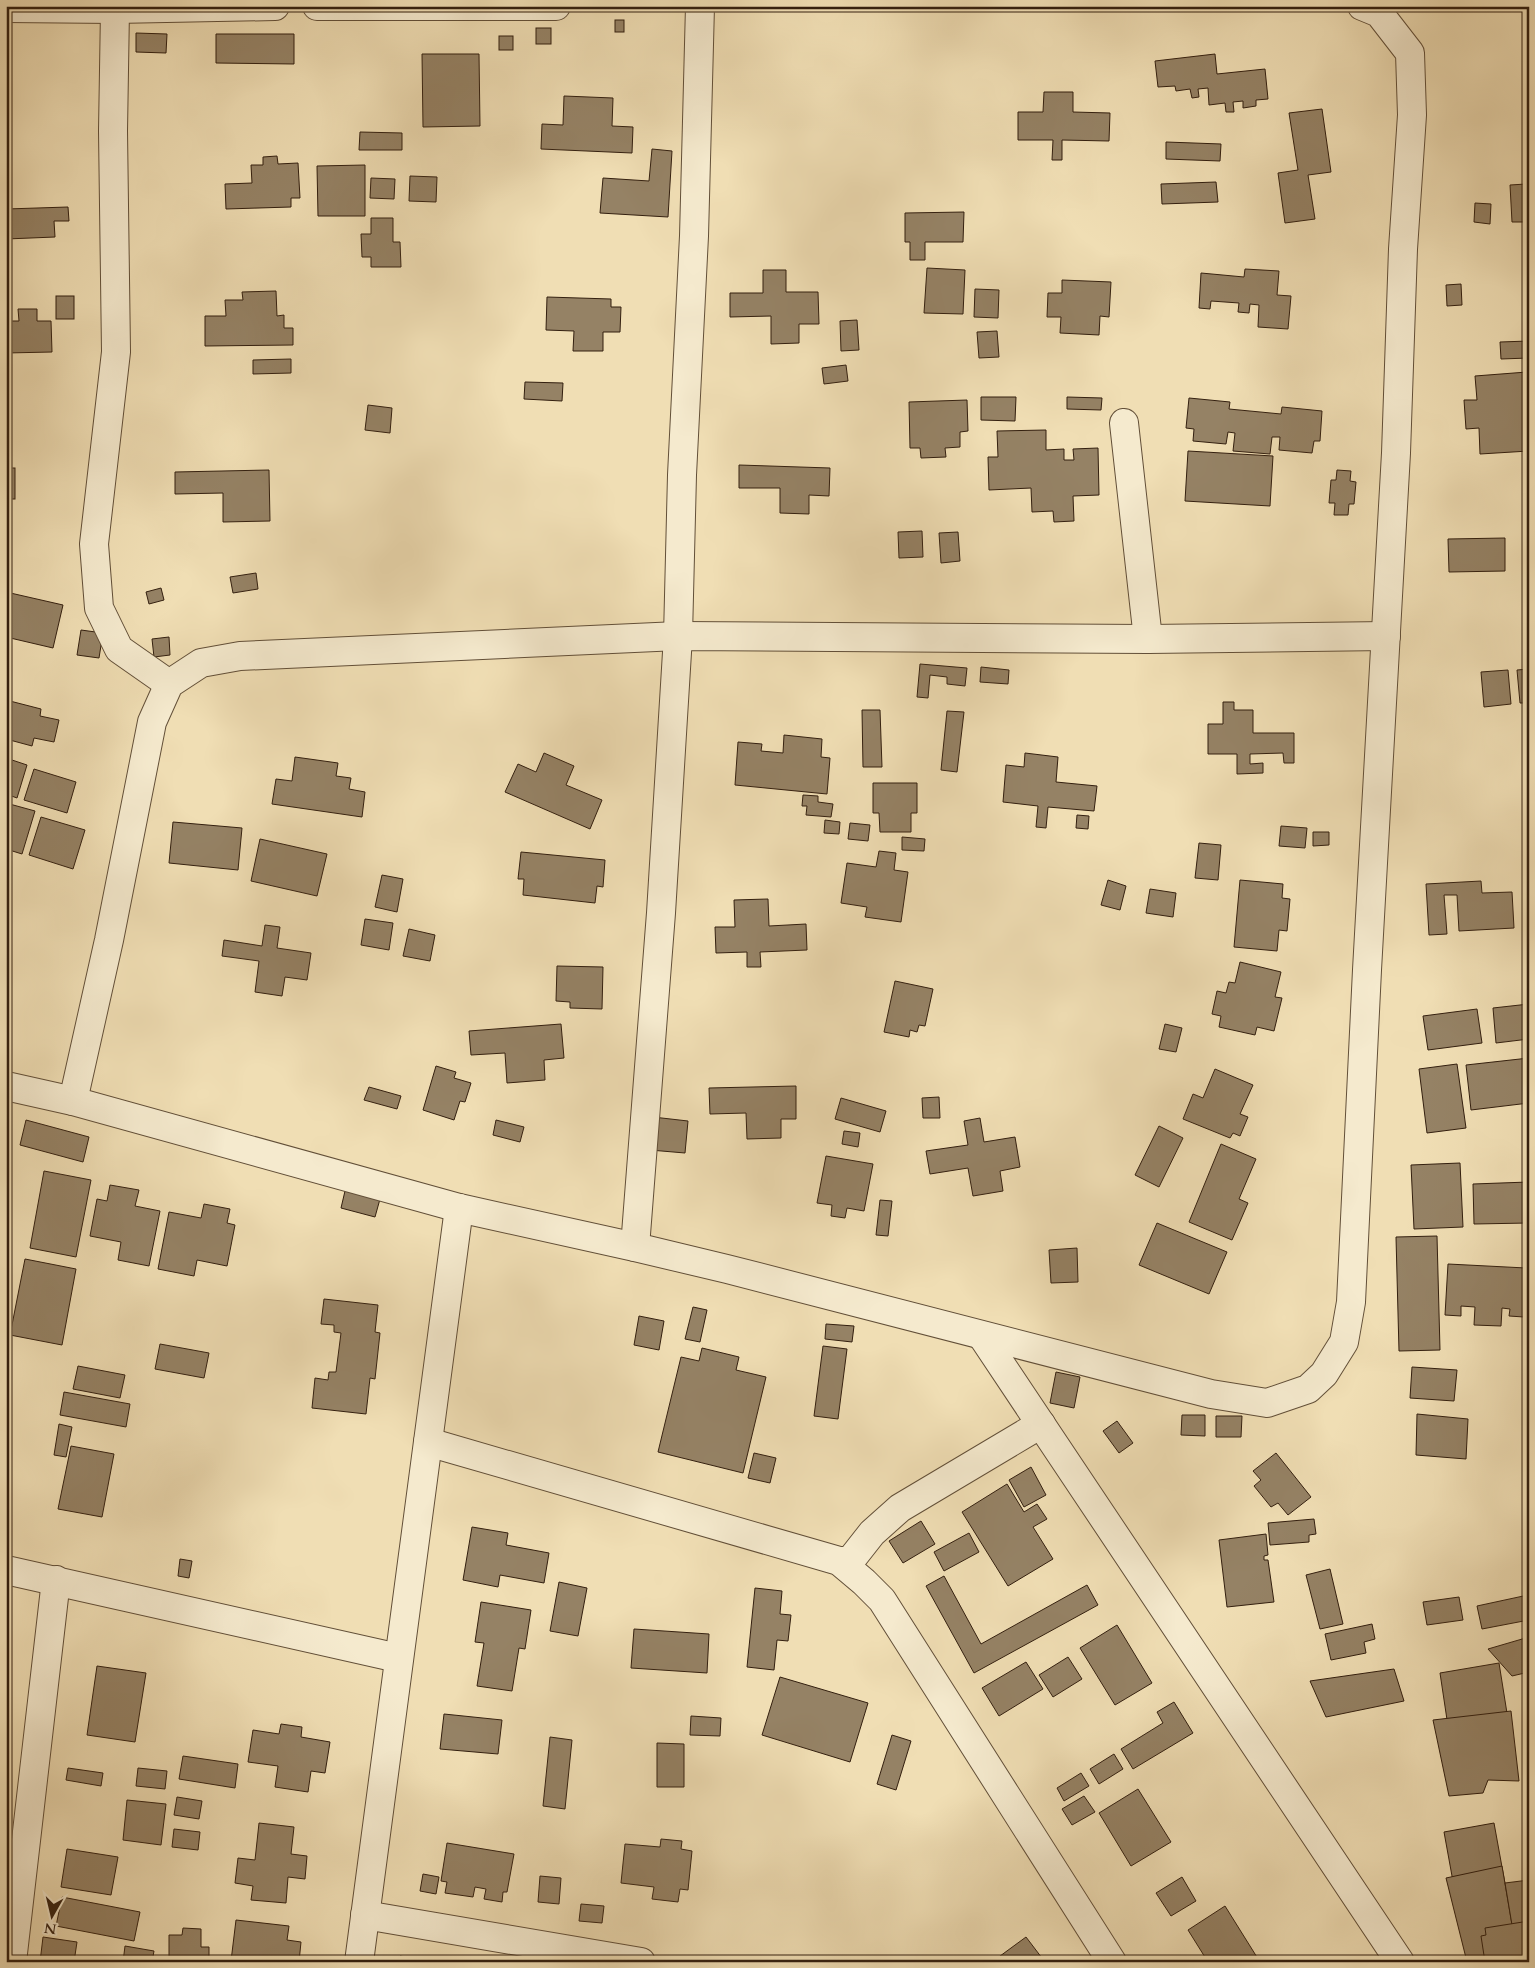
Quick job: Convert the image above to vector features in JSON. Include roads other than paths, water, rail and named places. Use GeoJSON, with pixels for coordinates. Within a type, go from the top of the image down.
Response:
{"type":"FeatureCollection","features":[{"type":"Feature","properties":{"kind":"street"},"geometry":{"type":"LineString","coordinates":[[6,8],[114,9],[275,6]]}},
{"type":"Feature","properties":{"kind":"street"},"geometry":{"type":"LineString","coordinates":[[317,6],[556,6]]}},
{"type":"Feature","properties":{"kind":"street"},"geometry":{"type":"LineString","coordinates":[[635,1247],[661,912],[678,636],[682,475],[694,236],[700,6]]}},
{"type":"Feature","properties":{"kind":"street"},"geometry":{"type":"LineString","coordinates":[[6,1086],[73,1100],[459,1208],[635,1247],[1211,1394],[1268,1403],[1308,1389],[1324,1374],[1344,1342],[1351,1302],[1366,970],[1396,453],[1403,249],[1412,115],[1410,53],[1380,13],[1362,6]]}},
{"type":"Feature","properties":{"kind":"street"},"geometry":{"type":"LineString","coordinates":[[114,9],[113,131],[116,352],[95,534],[99,608],[119,649],[168,684]]}},
{"type":"Feature","properties":{"kind":"street"},"geometry":{"type":"LineString","coordinates":[[1124,423],[1148,640]]}},
{"type":"Feature","properties":{"kind":"street"},"geometry":{"type":"LineString","coordinates":[[73,1100],[109,940],[152,722],[168,684],[201,664],[240,656],[678,636],[1148,640],[1386,636]]}},
{"type":"Feature","properties":{"kind":"street"},"geometry":{"type":"LineString","coordinates":[[359,1962],[459,1208]]}},
{"type":"Feature","properties":{"kind":"street"},"geometry":{"type":"LineString","coordinates":[[982,1336],[1400,1962]]}},
{"type":"Feature","properties":{"kind":"street"},"geometry":{"type":"LineString","coordinates":[[428,1442],[839,1561],[850,1561],[872,1533],[900,1508],[1041,1424]]}},
{"type":"Feature","properties":{"kind":"street"},"geometry":{"type":"LineString","coordinates":[[839,1561],[882,1600],[1112,1962]]}},
{"type":"Feature","properties":{"kind":"street"},"geometry":{"type":"LineString","coordinates":[[6,1570],[398,1658]]}},
{"type":"Feature","properties":{"kind":"street"},"geometry":{"type":"LineString","coordinates":[[12,1962],[56,1580]]}},
{"type":"Feature","properties":{"kind":"street"},"geometry":{"type":"LineString","coordinates":[[365,1915],[641,1962]]}}]}
